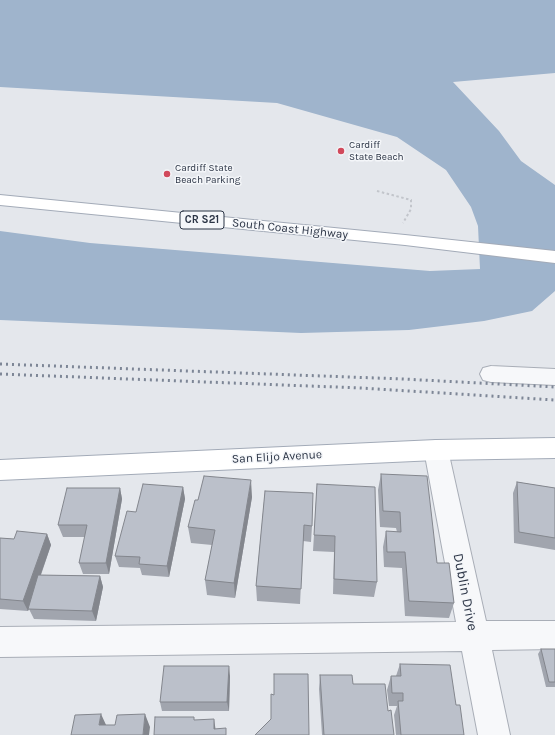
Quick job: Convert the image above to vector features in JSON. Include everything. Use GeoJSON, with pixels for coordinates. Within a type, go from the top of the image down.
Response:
{"type":"FeatureCollection","features":[{"type":"Feature","properties":{"kind":"main road","name":"South Coast Highway"},"geometry":{"type":"LineString","coordinates":[[0,200],[404,233],[555,257]]}},
{"type":"Feature","properties":{"kind":"main road","name":"San Elijo Avenue"},"geometry":{"type":"LineString","coordinates":[[0,470],[436,450],[555,448]]}},
{"type":"Feature","properties":{"kind":"street"},"geometry":{"type":"LineString","coordinates":[[491,374],[555,377]]}},
{"type":"Feature","properties":{"kind":"street","name":"Dublin Drive"},"geometry":{"type":"LineString","coordinates":[[436,450],[494,735]]}},
{"type":"Feature","properties":{"kind":"street"},"geometry":{"type":"LineString","coordinates":[[0,642],[555,635]]}},
{"type":"Feature","properties":{"kind":"path"},"geometry":{"type":"LineString","coordinates":[[377,191],[411,200],[411,209],[403,221],[404,233]]}},
{"type":"Feature","properties":{"kind":"water"},"geometry":{"type":"Polygon","coordinates":[[[0,0],[555,0],[555,73],[453,82],[499,131],[521,161],[555,185],[555,291],[532,311],[484,321],[409,330],[301,333],[0,320],[0,231],[90,243],[430,271],[480,269],[478,226],[471,207],[446,170],[397,137],[277,103],[0,87],[0,0]]]}},
{"type":"Feature","properties":{"kind":"building"},"geometry":{"type":"Polygon","coordinates":[[[381,474],[427,476],[437,563],[449,563],[454,603],[409,601],[405,552],[387,552],[386,531],[401,532],[400,512],[383,511],[381,474]]]}},
{"type":"Feature","properties":{"kind":"building"},"geometry":{"type":"Polygon","coordinates":[[[204,476],[251,480],[234,583],[205,580],[215,530],[188,527],[195,500],[198,500],[204,476]]]}},
{"type":"Feature","properties":{"kind":"building"},"geometry":{"type":"Polygon","coordinates":[[[517,482],[555,488],[555,538],[519,532],[517,482]]]}},
{"type":"Feature","properties":{"kind":"building"},"geometry":{"type":"Polygon","coordinates":[[[143,484],[183,487],[167,566],[139,564],[140,557],[115,556],[127,511],[136,512],[143,484]]]}},
{"type":"Feature","properties":{"kind":"building"},"geometry":{"type":"Polygon","coordinates":[[[317,484],[375,487],[377,582],[334,579],[335,536],[314,535],[317,484]]]}},
{"type":"Feature","properties":{"kind":"building"},"geometry":{"type":"Polygon","coordinates":[[[67,488],[120,488],[106,563],[79,563],[87,525],[58,525],[67,488]]]}},
{"type":"Feature","properties":{"kind":"building"},"geometry":{"type":"Polygon","coordinates":[[[265,491],[313,493],[312,526],[304,525],[301,589],[256,586],[265,491]]]}},
{"type":"Feature","properties":{"kind":"building"},"geometry":{"type":"Polygon","coordinates":[[[17,531],[47,534],[23,601],[0,599],[0,538],[14,539],[17,531]]]}},
{"type":"Feature","properties":{"kind":"building"},"geometry":{"type":"Polygon","coordinates":[[[38,575],[100,576],[92,611],[28,609],[38,575]]]}},
{"type":"Feature","properties":{"kind":"building"},"geometry":{"type":"Polygon","coordinates":[[[541,649],[555,649],[555,682],[549,682],[541,649]]]}},
{"type":"Feature","properties":{"kind":"building"},"geometry":{"type":"Polygon","coordinates":[[[400,664],[450,665],[456,705],[460,705],[464,735],[401,735],[398,701],[403,701],[403,693],[392,693],[391,676],[401,676],[400,664]]]}},
{"type":"Feature","properties":{"kind":"building"},"geometry":{"type":"Polygon","coordinates":[[[164,666],[229,666],[227,702],[160,702],[164,666]]]}},
{"type":"Feature","properties":{"kind":"building"},"geometry":{"type":"Polygon","coordinates":[[[274,674],[308,674],[309,735],[255,735],[271,719],[271,694],[274,695],[274,674]]]}},
{"type":"Feature","properties":{"kind":"building"},"geometry":{"type":"Polygon","coordinates":[[[320,675],[352,675],[353,684],[385,684],[388,711],[391,710],[394,735],[324,735],[320,675]]]}},
{"type":"Feature","properties":{"kind":"building"},"geometry":{"type":"Polygon","coordinates":[[[101,714],[99,725],[115,725],[117,715],[145,714],[143,735],[71,735],[75,715],[101,714]]]}},
{"type":"Feature","properties":{"kind":"building"},"geometry":{"type":"Polygon","coordinates":[[[155,717],[194,717],[194,720],[214,719],[214,729],[226,728],[226,735],[154,735],[155,717]]]}},
{"type":"Feature","properties":{"kind":"railway"},"geometry":{"type":"LineString","coordinates":[[0,364],[403,379],[555,387]]}},
{"type":"Feature","properties":{"kind":"railway"},"geometry":{"type":"LineString","coordinates":[[0,374],[361,388],[555,400]]}},
{"type":"Feature","properties":{"kind":"place","name":"Cardiff State Beach"},"geometry":{"type":"Point","coordinates":[341,151]}},
{"type":"Feature","properties":{"kind":"place","name":"Cardiff State Beach Parking"},"geometry":{"type":"Point","coordinates":[167,174]}}]}
